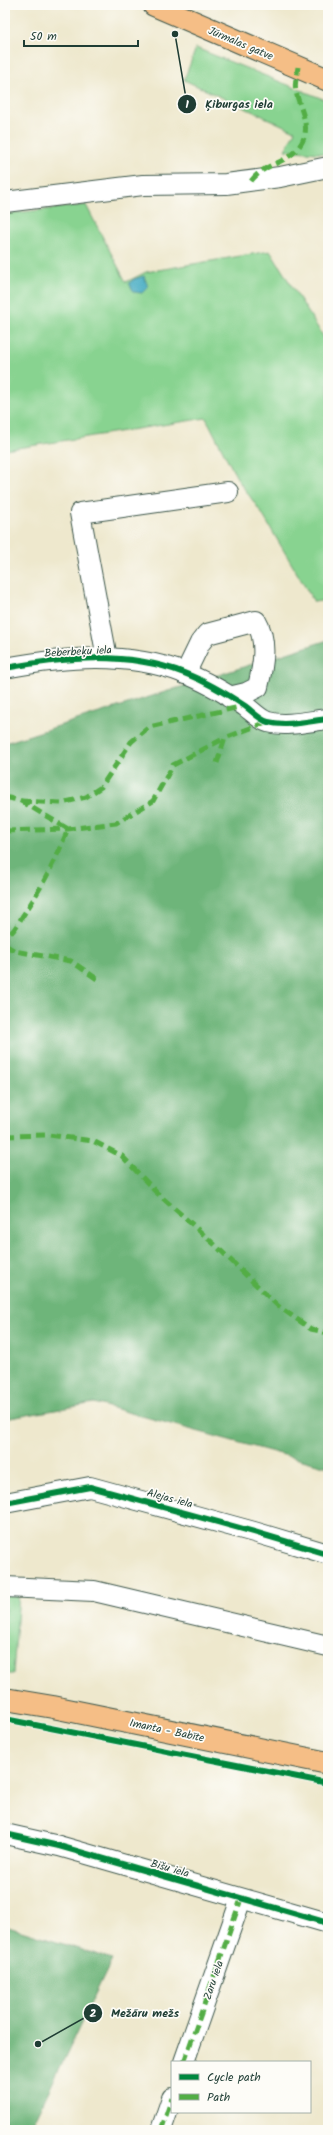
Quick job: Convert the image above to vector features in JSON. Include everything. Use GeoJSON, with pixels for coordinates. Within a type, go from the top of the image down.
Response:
{"type":"FeatureCollection","features":[{"type":"Feature","properties":{"kind":"main road","name":"Jūrmalas gatve"},"geometry":{"type":"LineString","coordinates":[[154,5],[328,80]]}},
{"type":"Feature","properties":{"kind":"main road","name":"Imanta - Babīte"},"geometry":{"type":"LineString","coordinates":[[5,1699],[53,1707],[328,1763]]}},
{"type":"Feature","properties":{"kind":"street"},"geometry":{"type":"LineString","coordinates":[[5,202],[143,185],[226,184],[280,177],[328,167]]}},
{"type":"Feature","properties":{"kind":"street"},"geometry":{"type":"LineString","coordinates":[[107,658],[80,513],[228,492]]}},
{"type":"Feature","properties":{"kind":"street"},"geometry":{"type":"LineString","coordinates":[[185,674],[200,643],[207,634],[256,621],[260,628],[264,647],[262,670],[258,687],[246,693],[229,697]]}},
{"type":"Feature","properties":{"kind":"street","name":"Beberbeķu iela"},"geometry":{"type":"LineString","coordinates":[[5,668],[66,660],[107,658],[148,661],[185,674],[229,697],[266,722],[283,724],[328,719]]}},
{"type":"Feature","properties":{"kind":"street","name":"Alejas iela"},"geometry":{"type":"LineString","coordinates":[[5,1503],[90,1487],[328,1554]]}},
{"type":"Feature","properties":{"kind":"street"},"geometry":{"type":"LineString","coordinates":[[5,1587],[94,1591],[328,1646]]}},
{"type":"Feature","properties":{"kind":"street","name":"Bišu iela"},"geometry":{"type":"LineString","coordinates":[[5,1834],[58,1846],[328,1923]]}},
{"type":"Feature","properties":{"kind":"street","name":"Zaru iela"},"geometry":{"type":"LineString","coordinates":[[184,2061],[241,1899]]}},
{"type":"Feature","properties":{"kind":"street"},"geometry":{"type":"LineString","coordinates":[[161,2130],[171,2101]]}},
{"type":"Feature","properties":{"kind":"green space"},"geometry":{"type":"Polygon","coordinates":[[[196,48],[328,101],[328,154],[285,150],[295,131],[184,80],[196,48]]]}},
{"type":"Feature","properties":{"kind":"green space"},"geometry":{"type":"Polygon","coordinates":[[[86,205],[126,282],[146,272],[270,251],[328,344],[328,600],[314,602],[261,512],[238,480],[206,418],[5,450],[5,214],[86,205]]]}},
{"type":"Feature","properties":{"kind":"green space"},"geometry":{"type":"Polygon","coordinates":[[[328,640],[328,1467],[94,1403],[5,1419],[5,743],[328,640]]]}},
{"type":"Feature","properties":{"kind":"green space"},"geometry":{"type":"Polygon","coordinates":[[[5,1593],[19,1594],[13,1674],[5,1674],[5,1593]]]}},
{"type":"Feature","properties":{"kind":"green space"},"geometry":{"type":"Polygon","coordinates":[[[5,1926],[112,1959],[30,2130],[5,2130],[5,1926]]]}},
{"type":"Feature","properties":{"kind":"water"},"geometry":{"type":"Polygon","coordinates":[[[144,276],[148,287],[142,293],[134,292],[129,283],[134,279],[144,276]]]}},
{"type":"Feature","properties":{"kind":"marked path"},"geometry":{"type":"LineString","coordinates":[[251,181],[261,171],[287,158],[304,139],[304,117],[295,89],[298,67]]}},
{"type":"Feature","properties":{"kind":"marked path"},"geometry":{"type":"LineString","coordinates":[[21,801],[62,803],[86,797],[101,787],[131,742],[149,727],[244,706]]}},
{"type":"Feature","properties":{"kind":"marked path"},"geometry":{"type":"LineString","coordinates":[[217,763],[225,738],[266,722]]}},
{"type":"Feature","properties":{"kind":"marked path"},"geometry":{"type":"LineString","coordinates":[[5,831],[68,829],[116,823],[153,801],[173,765],[225,738]]}},
{"type":"Feature","properties":{"kind":"marked path"},"geometry":{"type":"LineString","coordinates":[[5,797],[21,801],[68,829],[36,896],[15,929],[5,938]]}},
{"type":"Feature","properties":{"kind":"marked path"},"geometry":{"type":"LineString","coordinates":[[5,945],[15,951],[71,961],[100,981]]}},
{"type":"Feature","properties":{"kind":"marked path"},"geometry":{"type":"LineString","coordinates":[[5,1136],[49,1135],[93,1141],[122,1156],[156,1192],[214,1244],[278,1306],[311,1329],[328,1333]]}},
{"type":"Feature","properties":{"kind":"marked path"},"geometry":{"type":"LineString","coordinates":[[184,2061],[241,1899]]}},
{"type":"Feature","properties":{"kind":"marked path"},"geometry":{"type":"LineString","coordinates":[[161,2130],[171,2101]]}},
{"type":"Feature","properties":{"kind":"cycle path"},"geometry":{"type":"LineString","coordinates":[[5,668],[73,659],[95,658],[140,661],[162,666],[200,680],[231,697],[268,722],[290,724],[328,719]]}},
{"type":"Feature","properties":{"kind":"cycle path"},"geometry":{"type":"LineString","coordinates":[[5,1503],[90,1487],[328,1554]]}},
{"type":"Feature","properties":{"kind":"cycle path"},"geometry":{"type":"LineString","coordinates":[[5,1719],[328,1783]]}},
{"type":"Feature","properties":{"kind":"cycle path"},"geometry":{"type":"LineString","coordinates":[[5,1834],[59,1846],[328,1923]]}},
{"type":"Feature","properties":{"kind":"place","name":"Ķiburgas iela"},"geometry":{"type":"Point","coordinates":[175,34]}},
{"type":"Feature","properties":{"kind":"place","name":"Mežāru mežs"},"geometry":{"type":"Point","coordinates":[38,2044]}}]}
